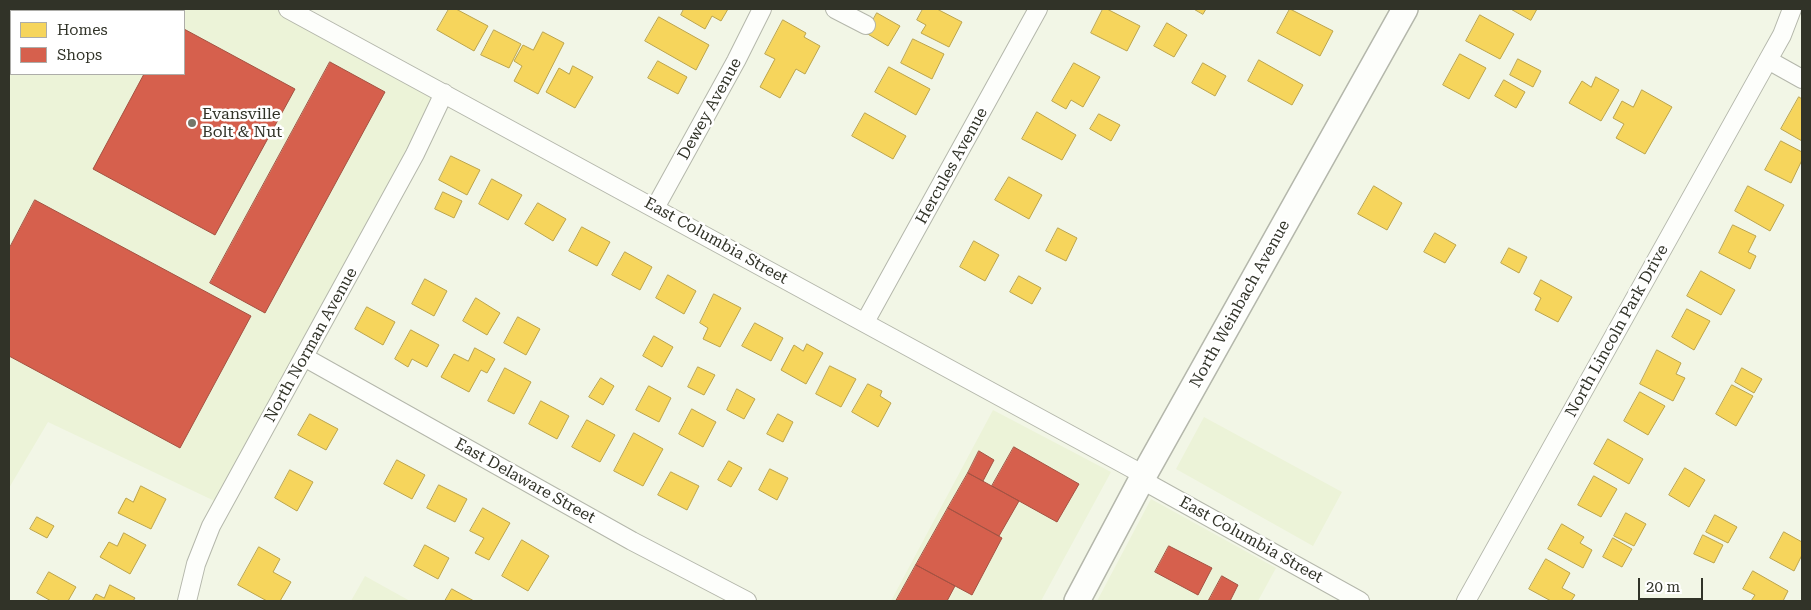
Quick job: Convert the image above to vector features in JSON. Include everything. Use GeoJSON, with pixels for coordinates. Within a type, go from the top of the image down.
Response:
{"type":"FeatureCollection","features":[{"type":"Feature","properties":{"kind":"main road","name":"North Weinbach Avenue"},"geometry":{"type":"LineString","coordinates":[[1077,601],[1143,477],[1405,9]]}},
{"type":"Feature","properties":{"kind":"street","name":"East Columbia Street"},"geometry":{"type":"LineString","coordinates":[[288,9],[865,322],[1360,601]]}},
{"type":"Feature","properties":{"kind":"street","name":"Dewey Avenue"},"geometry":{"type":"LineString","coordinates":[[655,208],[736,61],[762,9]]}},
{"type":"Feature","properties":{"kind":"street"},"geometry":{"type":"LineString","coordinates":[[835,9],[866,25]]}},
{"type":"Feature","properties":{"kind":"street","name":"Hercules Avenue"},"geometry":{"type":"LineString","coordinates":[[865,322],[1038,9]]}},
{"type":"Feature","properties":{"kind":"street","name":"North Lincoln Park Drive"},"geometry":{"type":"LineString","coordinates":[[1466,601],[1782,35],[1792,9]]}},
{"type":"Feature","properties":{"kind":"street"},"geometry":{"type":"LineString","coordinates":[[1768,60],[1802,79]]}},
{"type":"Feature","properties":{"kind":"street","name":"North Norman Avenue"},"geometry":{"type":"LineString","coordinates":[[187,601],[196,564],[211,526],[415,154],[444,93]]}},
{"type":"Feature","properties":{"kind":"street","name":"East Delaware Street"},"geometry":{"type":"LineString","coordinates":[[304,357],[632,541],[747,601]]}},
{"type":"Feature","properties":{"kind":"shaded area"},"geometry":{"type":"Polygon","coordinates":[[[9,9],[285,9],[444,93],[223,505],[48,422],[9,488],[9,9]]]}},
{"type":"Feature","properties":{"kind":"shaded area"},"geometry":{"type":"Polygon","coordinates":[[[993,410],[1111,472],[1041,601],[891,601],[993,410]]]}},
{"type":"Feature","properties":{"kind":"shaded area"},"geometry":{"type":"Polygon","coordinates":[[[1204,417],[1342,492],[1313,546],[1176,469],[1204,417]]]}},
{"type":"Feature","properties":{"kind":"shaded area"},"geometry":{"type":"Polygon","coordinates":[[[1151,499],[1276,568],[1258,601],[1097,601],[1151,499]]]}},
{"type":"Feature","properties":{"kind":"shaded area"},"geometry":{"type":"Polygon","coordinates":[[[365,576],[410,601],[351,601],[365,576]]]}},
{"type":"Feature","properties":{"kind":"building: Homes"},"geometry":{"type":"Polygon","coordinates":[[[449,9],[456,9],[488,26],[474,51],[437,30],[449,9]]]}},
{"type":"Feature","properties":{"kind":"building: Homes"},"geometry":{"type":"Polygon","coordinates":[[[684,9],[728,9],[721,21],[712,16],[705,29],[681,15],[684,9]]]}},
{"type":"Feature","properties":{"kind":"building: Homes"},"geometry":{"type":"Polygon","coordinates":[[[923,9],[937,9],[962,22],[949,47],[921,33],[926,25],[917,20],[923,9]]]}},
{"type":"Feature","properties":{"kind":"building: Homes"},"geometry":{"type":"Polygon","coordinates":[[[1103,9],[1107,9],[1140,26],[1127,51],[1091,33],[1103,9]]]}},
{"type":"Feature","properties":{"kind":"building: Homes"},"geometry":{"type":"Polygon","coordinates":[[[1194,9],[1206,9],[1203,14],[1194,9]]]}},
{"type":"Feature","properties":{"kind":"building: Homes"},"geometry":{"type":"Polygon","coordinates":[[[1290,9],[1333,31],[1320,56],[1277,33],[1290,9]]]}},
{"type":"Feature","properties":{"kind":"building: Homes"},"geometry":{"type":"Polygon","coordinates":[[[1511,9],[1537,9],[1531,20],[1511,9]]]}},
{"type":"Feature","properties":{"kind":"building: Homes"},"geometry":{"type":"Polygon","coordinates":[[[877,13],[900,26],[888,46],[866,33],[877,13]]]}},
{"type":"Feature","properties":{"kind":"building: Homes"},"geometry":{"type":"Polygon","coordinates":[[[1480,15],[1514,34],[1500,59],[1466,41],[1480,15]]]}},
{"type":"Feature","properties":{"kind":"building: Homes"},"geometry":{"type":"Polygon","coordinates":[[[659,17],[709,45],[696,70],[645,41],[659,17]]]}},
{"type":"Feature","properties":{"kind":"building: Homes"},"geometry":{"type":"Polygon","coordinates":[[[783,20],[806,33],[804,37],[820,46],[805,74],[796,69],[780,98],[760,87],[775,59],[765,54],[783,20]]]}},
{"type":"Feature","properties":{"kind":"building: Homes"},"geometry":{"type":"Polygon","coordinates":[[[1167,23],[1187,35],[1174,57],[1154,46],[1167,23]]]}},
{"type":"Feature","properties":{"kind":"building: Homes"},"geometry":{"type":"Polygon","coordinates":[[[494,30],[521,44],[509,68],[481,55],[494,30]]]}},
{"type":"Feature","properties":{"kind":"building: Homes"},"geometry":{"type":"Polygon","coordinates":[[[543,32],[564,43],[538,94],[514,81],[522,66],[514,61],[523,45],[533,50],[543,32]]]}},
{"type":"Feature","properties":{"kind":"building: Homes"},"geometry":{"type":"Polygon","coordinates":[[[913,39],[944,54],[932,79],[901,63],[913,39]]]}},
{"type":"Feature","properties":{"kind":"building: Homes"},"geometry":{"type":"Polygon","coordinates":[[[1460,54],[1486,68],[1469,99],[1443,85],[1460,54]]]}},
{"type":"Feature","properties":{"kind":"building: Homes"},"geometry":{"type":"Polygon","coordinates":[[[1518,59],[1541,71],[1533,87],[1510,75],[1518,59]]]}},
{"type":"Feature","properties":{"kind":"building: Homes"},"geometry":{"type":"Polygon","coordinates":[[[1259,60],[1303,85],[1292,105],[1248,81],[1259,60]]]}},
{"type":"Feature","properties":{"kind":"building: Homes"},"geometry":{"type":"Polygon","coordinates":[[[658,61],[687,77],[678,94],[648,78],[658,61]]]}},
{"type":"Feature","properties":{"kind":"building: Homes"},"geometry":{"type":"Polygon","coordinates":[[[1074,63],[1100,77],[1083,107],[1071,100],[1066,109],[1052,101],[1074,63]]]}},
{"type":"Feature","properties":{"kind":"building: Homes"},"geometry":{"type":"Polygon","coordinates":[[[1203,63],[1226,76],[1215,96],[1192,83],[1203,63]]]}},
{"type":"Feature","properties":{"kind":"building: Homes"},"geometry":{"type":"Polygon","coordinates":[[[573,66],[593,77],[575,108],[546,92],[559,68],[569,74],[573,66]]]}},
{"type":"Feature","properties":{"kind":"building: Homes"},"geometry":{"type":"Polygon","coordinates":[[[889,67],[930,89],[916,115],[875,92],[889,67]]]}},
{"type":"Feature","properties":{"kind":"building: Homes"},"geometry":{"type":"Polygon","coordinates":[[[1596,77],[1619,90],[1601,121],[1569,103],[1582,81],[1591,87],[1596,77]]]}},
{"type":"Feature","properties":{"kind":"building: Homes"},"geometry":{"type":"Polygon","coordinates":[[[1504,80],[1525,92],[1516,108],[1495,96],[1504,80]]]}},
{"type":"Feature","properties":{"kind":"building: Homes"},"geometry":{"type":"Polygon","coordinates":[[[1642,90],[1672,107],[1645,154],[1616,138],[1624,124],[1613,118],[1622,101],[1633,107],[1642,90]]]}},
{"type":"Feature","properties":{"kind":"building: Homes"},"geometry":{"type":"Polygon","coordinates":[[[1799,97],[1802,99],[1802,141],[1781,129],[1799,97]]]}},
{"type":"Feature","properties":{"kind":"building: Homes"},"geometry":{"type":"Polygon","coordinates":[[[1037,112],[1076,135],[1062,160],[1022,139],[1037,112]]]}},
{"type":"Feature","properties":{"kind":"building: Homes"},"geometry":{"type":"Polygon","coordinates":[[[865,113],[906,136],[893,159],[852,136],[865,113]]]}},
{"type":"Feature","properties":{"kind":"building: Homes"},"geometry":{"type":"Polygon","coordinates":[[[1099,114],[1120,125],[1111,141],[1090,129],[1099,114]]]}},
{"type":"Feature","properties":{"kind":"building: Homes"},"geometry":{"type":"Polygon","coordinates":[[[1781,141],[1802,152],[1802,160],[1791,183],[1765,170],[1781,141]]]}},
{"type":"Feature","properties":{"kind":"building: Homes"},"geometry":{"type":"Polygon","coordinates":[[[451,156],[480,170],[467,195],[439,180],[451,156]]]}},
{"type":"Feature","properties":{"kind":"building: Homes"},"geometry":{"type":"Polygon","coordinates":[[[1009,177],[1042,195],[1029,219],[995,200],[1009,177]]]}},
{"type":"Feature","properties":{"kind":"building: Homes"},"geometry":{"type":"Polygon","coordinates":[[[492,179],[522,195],[508,220],[479,204],[492,179]]]}},
{"type":"Feature","properties":{"kind":"building: Homes"},"geometry":{"type":"Polygon","coordinates":[[[1374,186],[1402,203],[1387,230],[1358,214],[1374,186]]]}},
{"type":"Feature","properties":{"kind":"building: Homes"},"geometry":{"type":"Polygon","coordinates":[[[1748,186],[1784,205],[1770,231],[1735,211],[1748,186]]]}},
{"type":"Feature","properties":{"kind":"building: Homes"},"geometry":{"type":"Polygon","coordinates":[[[443,192],[462,201],[454,218],[435,209],[443,192]]]}},
{"type":"Feature","properties":{"kind":"building: Homes"},"geometry":{"type":"Polygon","coordinates":[[[538,203],[566,219],[553,241],[525,224],[538,203]]]}},
{"type":"Feature","properties":{"kind":"building: Homes"},"geometry":{"type":"Polygon","coordinates":[[[1733,225],[1756,236],[1748,252],[1756,256],[1750,269],[1719,253],[1733,225]]]}},
{"type":"Feature","properties":{"kind":"building: Homes"},"geometry":{"type":"Polygon","coordinates":[[[582,227],[610,242],[597,266],[569,251],[582,227]]]}},
{"type":"Feature","properties":{"kind":"building: Homes"},"geometry":{"type":"Polygon","coordinates":[[[1058,228],[1077,238],[1066,261],[1046,251],[1058,228]]]}},
{"type":"Feature","properties":{"kind":"building: Homes"},"geometry":{"type":"Polygon","coordinates":[[[1435,233],[1456,245],[1445,263],[1424,252],[1435,233]]]}},
{"type":"Feature","properties":{"kind":"building: Homes"},"geometry":{"type":"Polygon","coordinates":[[[974,241],[999,255],[985,281],[960,267],[974,241]]]}},
{"type":"Feature","properties":{"kind":"building: Homes"},"geometry":{"type":"Polygon","coordinates":[[[1509,248],[1527,257],[1519,273],[1501,263],[1509,248]]]}},
{"type":"Feature","properties":{"kind":"building: Homes"},"geometry":{"type":"Polygon","coordinates":[[[625,252],[652,267],[640,290],[612,275],[625,252]]]}},
{"type":"Feature","properties":{"kind":"building: Homes"},"geometry":{"type":"Polygon","coordinates":[[[1701,271],[1735,290],[1721,315],[1687,296],[1701,271]]]}},
{"type":"Feature","properties":{"kind":"building: Homes"},"geometry":{"type":"Polygon","coordinates":[[[668,275],[696,291],[684,314],[656,298],[668,275]]]}},
{"type":"Feature","properties":{"kind":"building: Homes"},"geometry":{"type":"Polygon","coordinates":[[[1019,276],[1041,288],[1032,304],[1010,292],[1019,276]]]}},
{"type":"Feature","properties":{"kind":"building: Homes"},"geometry":{"type":"Polygon","coordinates":[[[425,279],[447,291],[434,316],[412,304],[425,279]]]}},
{"type":"Feature","properties":{"kind":"building: Homes"},"geometry":{"type":"Polygon","coordinates":[[[1541,280],[1572,297],[1558,322],[1535,310],[1541,298],[1534,294],[1541,280]]]}},
{"type":"Feature","properties":{"kind":"building: Homes"},"geometry":{"type":"Polygon","coordinates":[[[714,294],[741,308],[720,347],[703,339],[708,328],[700,323],[714,294]]]}},
{"type":"Feature","properties":{"kind":"building: Homes"},"geometry":{"type":"Polygon","coordinates":[[[476,298],[500,313],[487,335],[463,321],[476,298]]]}},
{"type":"Feature","properties":{"kind":"building: Homes"},"geometry":{"type":"Polygon","coordinates":[[[367,307],[395,322],[383,345],[355,329],[367,307]]]}},
{"type":"Feature","properties":{"kind":"building: Homes"},"geometry":{"type":"Polygon","coordinates":[[[1687,309],[1710,321],[1694,350],[1672,337],[1687,309]]]}},
{"type":"Feature","properties":{"kind":"building: Homes"},"geometry":{"type":"Polygon","coordinates":[[[518,317],[540,329],[526,355],[504,343],[518,317]]]}},
{"type":"Feature","properties":{"kind":"building: Homes"},"geometry":{"type":"Polygon","coordinates":[[[755,323],[783,338],[771,361],[742,346],[755,323]]]}},
{"type":"Feature","properties":{"kind":"building: Homes"},"geometry":{"type":"Polygon","coordinates":[[[411,330],[439,345],[427,367],[412,359],[408,367],[395,359],[411,330]]]}},
{"type":"Feature","properties":{"kind":"building: Homes"},"geometry":{"type":"Polygon","coordinates":[[[654,336],[673,347],[662,367],[643,356],[654,336]]]}},
{"type":"Feature","properties":{"kind":"building: Homes"},"geometry":{"type":"Polygon","coordinates":[[[807,344],[823,353],[806,384],[781,370],[794,345],[803,351],[807,344]]]}},
{"type":"Feature","properties":{"kind":"building: Homes"},"geometry":{"type":"Polygon","coordinates":[[[475,348],[495,359],[487,373],[481,370],[469,392],[441,377],[454,354],[468,361],[475,348]]]}},
{"type":"Feature","properties":{"kind":"building: Homes"},"geometry":{"type":"Polygon","coordinates":[[[1657,350],[1681,363],[1676,374],[1685,378],[1673,401],[1640,384],[1657,350]]]}},
{"type":"Feature","properties":{"kind":"building: Homes"},"geometry":{"type":"Polygon","coordinates":[[[830,366],[856,379],[841,407],[816,394],[830,366]]]}},
{"type":"Feature","properties":{"kind":"building: Homes"},"geometry":{"type":"Polygon","coordinates":[[[698,367],[715,375],[704,395],[688,387],[698,367]]]}},
{"type":"Feature","properties":{"kind":"building: Homes"},"geometry":{"type":"Polygon","coordinates":[[[505,368],[531,382],[514,414],[488,401],[505,368]]]}},
{"type":"Feature","properties":{"kind":"building: Homes"},"geometry":{"type":"Polygon","coordinates":[[[1742,368],[1762,379],[1754,393],[1735,382],[1742,368]]]}},
{"type":"Feature","properties":{"kind":"building: Homes"},"geometry":{"type":"Polygon","coordinates":[[[601,378],[614,386],[603,405],[589,397],[601,378]]]}},
{"type":"Feature","properties":{"kind":"building: Homes"},"geometry":{"type":"Polygon","coordinates":[[[868,384],[882,391],[880,396],[891,403],[878,427],[852,412],[868,384]]]}},
{"type":"Feature","properties":{"kind":"building: Homes"},"geometry":{"type":"Polygon","coordinates":[[[1732,385],[1753,396],[1736,426],[1716,414],[1732,385]]]}},
{"type":"Feature","properties":{"kind":"building: Homes"},"geometry":{"type":"Polygon","coordinates":[[[649,386],[671,398],[659,422],[636,410],[649,386]]]}},
{"type":"Feature","properties":{"kind":"building: Homes"},"geometry":{"type":"Polygon","coordinates":[[[737,389],[755,399],[744,419],[727,410],[737,389]]]}},
{"type":"Feature","properties":{"kind":"building: Homes"},"geometry":{"type":"Polygon","coordinates":[[[1640,392],[1665,406],[1648,435],[1624,421],[1640,392]]]}},
{"type":"Feature","properties":{"kind":"building: Homes"},"geometry":{"type":"Polygon","coordinates":[[[541,401],[569,416],[557,439],[529,424],[541,401]]]}},
{"type":"Feature","properties":{"kind":"building: Homes"},"geometry":{"type":"Polygon","coordinates":[[[692,409],[716,422],[703,447],[679,434],[692,409]]]}},
{"type":"Feature","properties":{"kind":"building: Homes"},"geometry":{"type":"Polygon","coordinates":[[[310,414],[338,429],[326,450],[298,435],[310,414]]]}},
{"type":"Feature","properties":{"kind":"building: Homes"},"geometry":{"type":"Polygon","coordinates":[[[778,414],[793,422],[783,442],[767,434],[778,414]]]}},
{"type":"Feature","properties":{"kind":"building: Homes"},"geometry":{"type":"Polygon","coordinates":[[[587,420],[615,435],[600,462],[572,447],[587,420]]]}},
{"type":"Feature","properties":{"kind":"building: Homes"},"geometry":{"type":"Polygon","coordinates":[[[634,433],[663,449],[643,486],[614,471],[634,433]]]}},
{"type":"Feature","properties":{"kind":"building: Homes"},"geometry":{"type":"Polygon","coordinates":[[[1608,439],[1643,459],[1629,484],[1594,464],[1608,439]]]}},
{"type":"Feature","properties":{"kind":"building: Homes"},"geometry":{"type":"Polygon","coordinates":[[[397,460],[425,475],[412,499],[384,484],[397,460]]]}},
{"type":"Feature","properties":{"kind":"building: Homes"},"geometry":{"type":"Polygon","coordinates":[[[729,461],[742,468],[731,487],[718,480],[729,461]]]}},
{"type":"Feature","properties":{"kind":"building: Homes"},"geometry":{"type":"Polygon","coordinates":[[[1685,468],[1705,480],[1689,507],[1669,495],[1685,468]]]}},
{"type":"Feature","properties":{"kind":"building: Homes"},"geometry":{"type":"Polygon","coordinates":[[[770,469],[788,478],[777,500],[759,490],[770,469]]]}},
{"type":"Feature","properties":{"kind":"building: Homes"},"geometry":{"type":"Polygon","coordinates":[[[290,470],[313,482],[297,511],[275,498],[290,470]]]}},
{"type":"Feature","properties":{"kind":"building: Homes"},"geometry":{"type":"Polygon","coordinates":[[[671,472],[699,486],[687,510],[658,495],[671,472]]]}},
{"type":"Feature","properties":{"kind":"building: Homes"},"geometry":{"type":"Polygon","coordinates":[[[1594,476],[1617,489],[1601,517],[1578,505],[1594,476]]]}},
{"type":"Feature","properties":{"kind":"building: Homes"},"geometry":{"type":"Polygon","coordinates":[[[439,485],[467,499],[455,522],[427,508],[439,485]]]}},
{"type":"Feature","properties":{"kind":"building: Homes"},"geometry":{"type":"Polygon","coordinates":[[[141,486],[166,499],[151,529],[118,513],[126,498],[133,502],[141,486]]]}},
{"type":"Feature","properties":{"kind":"building: Homes"},"geometry":{"type":"Polygon","coordinates":[[[483,508],[510,523],[489,560],[475,553],[484,538],[470,531],[483,508]]]}},
{"type":"Feature","properties":{"kind":"building: Homes"},"geometry":{"type":"Polygon","coordinates":[[[1626,513],[1646,524],[1634,546],[1614,536],[1626,513]]]}},
{"type":"Feature","properties":{"kind":"building: Homes"},"geometry":{"type":"Polygon","coordinates":[[[1715,515],[1737,527],[1728,543],[1706,532],[1715,515]]]}},
{"type":"Feature","properties":{"kind":"building: Homes"},"geometry":{"type":"Polygon","coordinates":[[[37,517],[54,526],[47,538],[30,529],[37,517]]]}},
{"type":"Feature","properties":{"kind":"building: Homes"},"geometry":{"type":"Polygon","coordinates":[[[1562,524],[1584,537],[1580,543],[1592,550],[1583,568],[1548,549],[1562,524]]]}},
{"type":"Feature","properties":{"kind":"building: Homes"},"geometry":{"type":"Polygon","coordinates":[[[1784,532],[1802,542],[1802,555],[1794,571],[1770,558],[1784,532]]]}},
{"type":"Feature","properties":{"kind":"building: Homes"},"geometry":{"type":"Polygon","coordinates":[[[124,533],[146,545],[130,574],[100,557],[109,542],[117,546],[124,533]]]}},
{"type":"Feature","properties":{"kind":"building: Homes"},"geometry":{"type":"Polygon","coordinates":[[[1703,535],[1723,545],[1714,563],[1694,554],[1703,535]]]}},
{"type":"Feature","properties":{"kind":"building: Homes"},"geometry":{"type":"Polygon","coordinates":[[[1613,538],[1632,549],[1622,567],[1603,557],[1613,538]]]}},
{"type":"Feature","properties":{"kind":"building: Homes"},"geometry":{"type":"Polygon","coordinates":[[[522,540],[549,556],[528,591],[502,576],[522,540]]]}},
{"type":"Feature","properties":{"kind":"building: Homes"},"geometry":{"type":"Polygon","coordinates":[[[425,545],[449,558],[438,579],[414,566],[425,545]]]}},
{"type":"Feature","properties":{"kind":"building: Homes"},"geometry":{"type":"Polygon","coordinates":[[[259,547],[280,559],[273,572],[291,582],[280,601],[267,601],[238,585],[259,547]]]}},
{"type":"Feature","properties":{"kind":"building: Homes"},"geometry":{"type":"Polygon","coordinates":[[[1546,559],[1570,573],[1562,588],[1575,595],[1571,601],[1551,601],[1529,589],[1546,559]]]}},
{"type":"Feature","properties":{"kind":"building: Homes"},"geometry":{"type":"Polygon","coordinates":[[[1753,571],[1788,591],[1783,601],[1751,601],[1755,595],[1743,589],[1753,571]]]}},
{"type":"Feature","properties":{"kind":"building: Homes"},"geometry":{"type":"Polygon","coordinates":[[[49,572],[76,587],[68,601],[51,601],[37,593],[49,572]]]}},
{"type":"Feature","properties":{"kind":"building: Homes"},"geometry":{"type":"Polygon","coordinates":[[[110,585],[135,598],[133,601],[92,601],[96,594],[104,598],[110,585]]]}},
{"type":"Feature","properties":{"kind":"building: Homes"},"geometry":{"type":"Polygon","coordinates":[[[452,589],[474,601],[445,601],[452,589]]]}},
{"type":"Feature","properties":{"kind":"building: Shops"},"geometry":{"type":"Polygon","coordinates":[[[185,30],[295,89],[215,235],[93,169],[143,75],[185,75],[185,30]]]}},
{"type":"Feature","properties":{"kind":"building: Shops"},"geometry":{"type":"Polygon","coordinates":[[[330,62],[385,92],[265,313],[210,283],[330,62]]]}},
{"type":"Feature","properties":{"kind":"building: Shops"},"geometry":{"type":"Polygon","coordinates":[[[35,200],[251,316],[180,448],[9,356],[9,249],[35,200]]]}},
{"type":"Feature","properties":{"kind":"building: Shops"},"geometry":{"type":"Polygon","coordinates":[[[1014,447],[1079,484],[1057,522],[992,486],[1014,447]]]}},
{"type":"Feature","properties":{"kind":"building: Shops"},"geometry":{"type":"Polygon","coordinates":[[[979,451],[994,460],[983,481],[968,473],[979,451]]]}},
{"type":"Feature","properties":{"kind":"building: Shops"},"geometry":{"type":"Polygon","coordinates":[[[968,473],[1019,501],[999,536],[948,508],[968,473]]]}},
{"type":"Feature","properties":{"kind":"building: Shops"},"geometry":{"type":"Polygon","coordinates":[[[948,508],[1002,538],[972,595],[916,565],[948,508]]]}},
{"type":"Feature","properties":{"kind":"building: Shops"},"geometry":{"type":"Polygon","coordinates":[[[1169,546],[1212,568],[1198,595],[1155,572],[1169,546]]]}},
{"type":"Feature","properties":{"kind":"building: Shops"},"geometry":{"type":"Polygon","coordinates":[[[916,565],[955,586],[947,601],[896,601],[916,565]]]}},
{"type":"Feature","properties":{"kind":"building: Shops"},"geometry":{"type":"Polygon","coordinates":[[[1222,576],[1238,585],[1230,601],[1209,600],[1222,576]]]}},
{"type":"Feature","properties":{"kind":"place","name":"Evansville Bolt & Nut"},"geometry":{"type":"Point","coordinates":[192,123]}}]}
